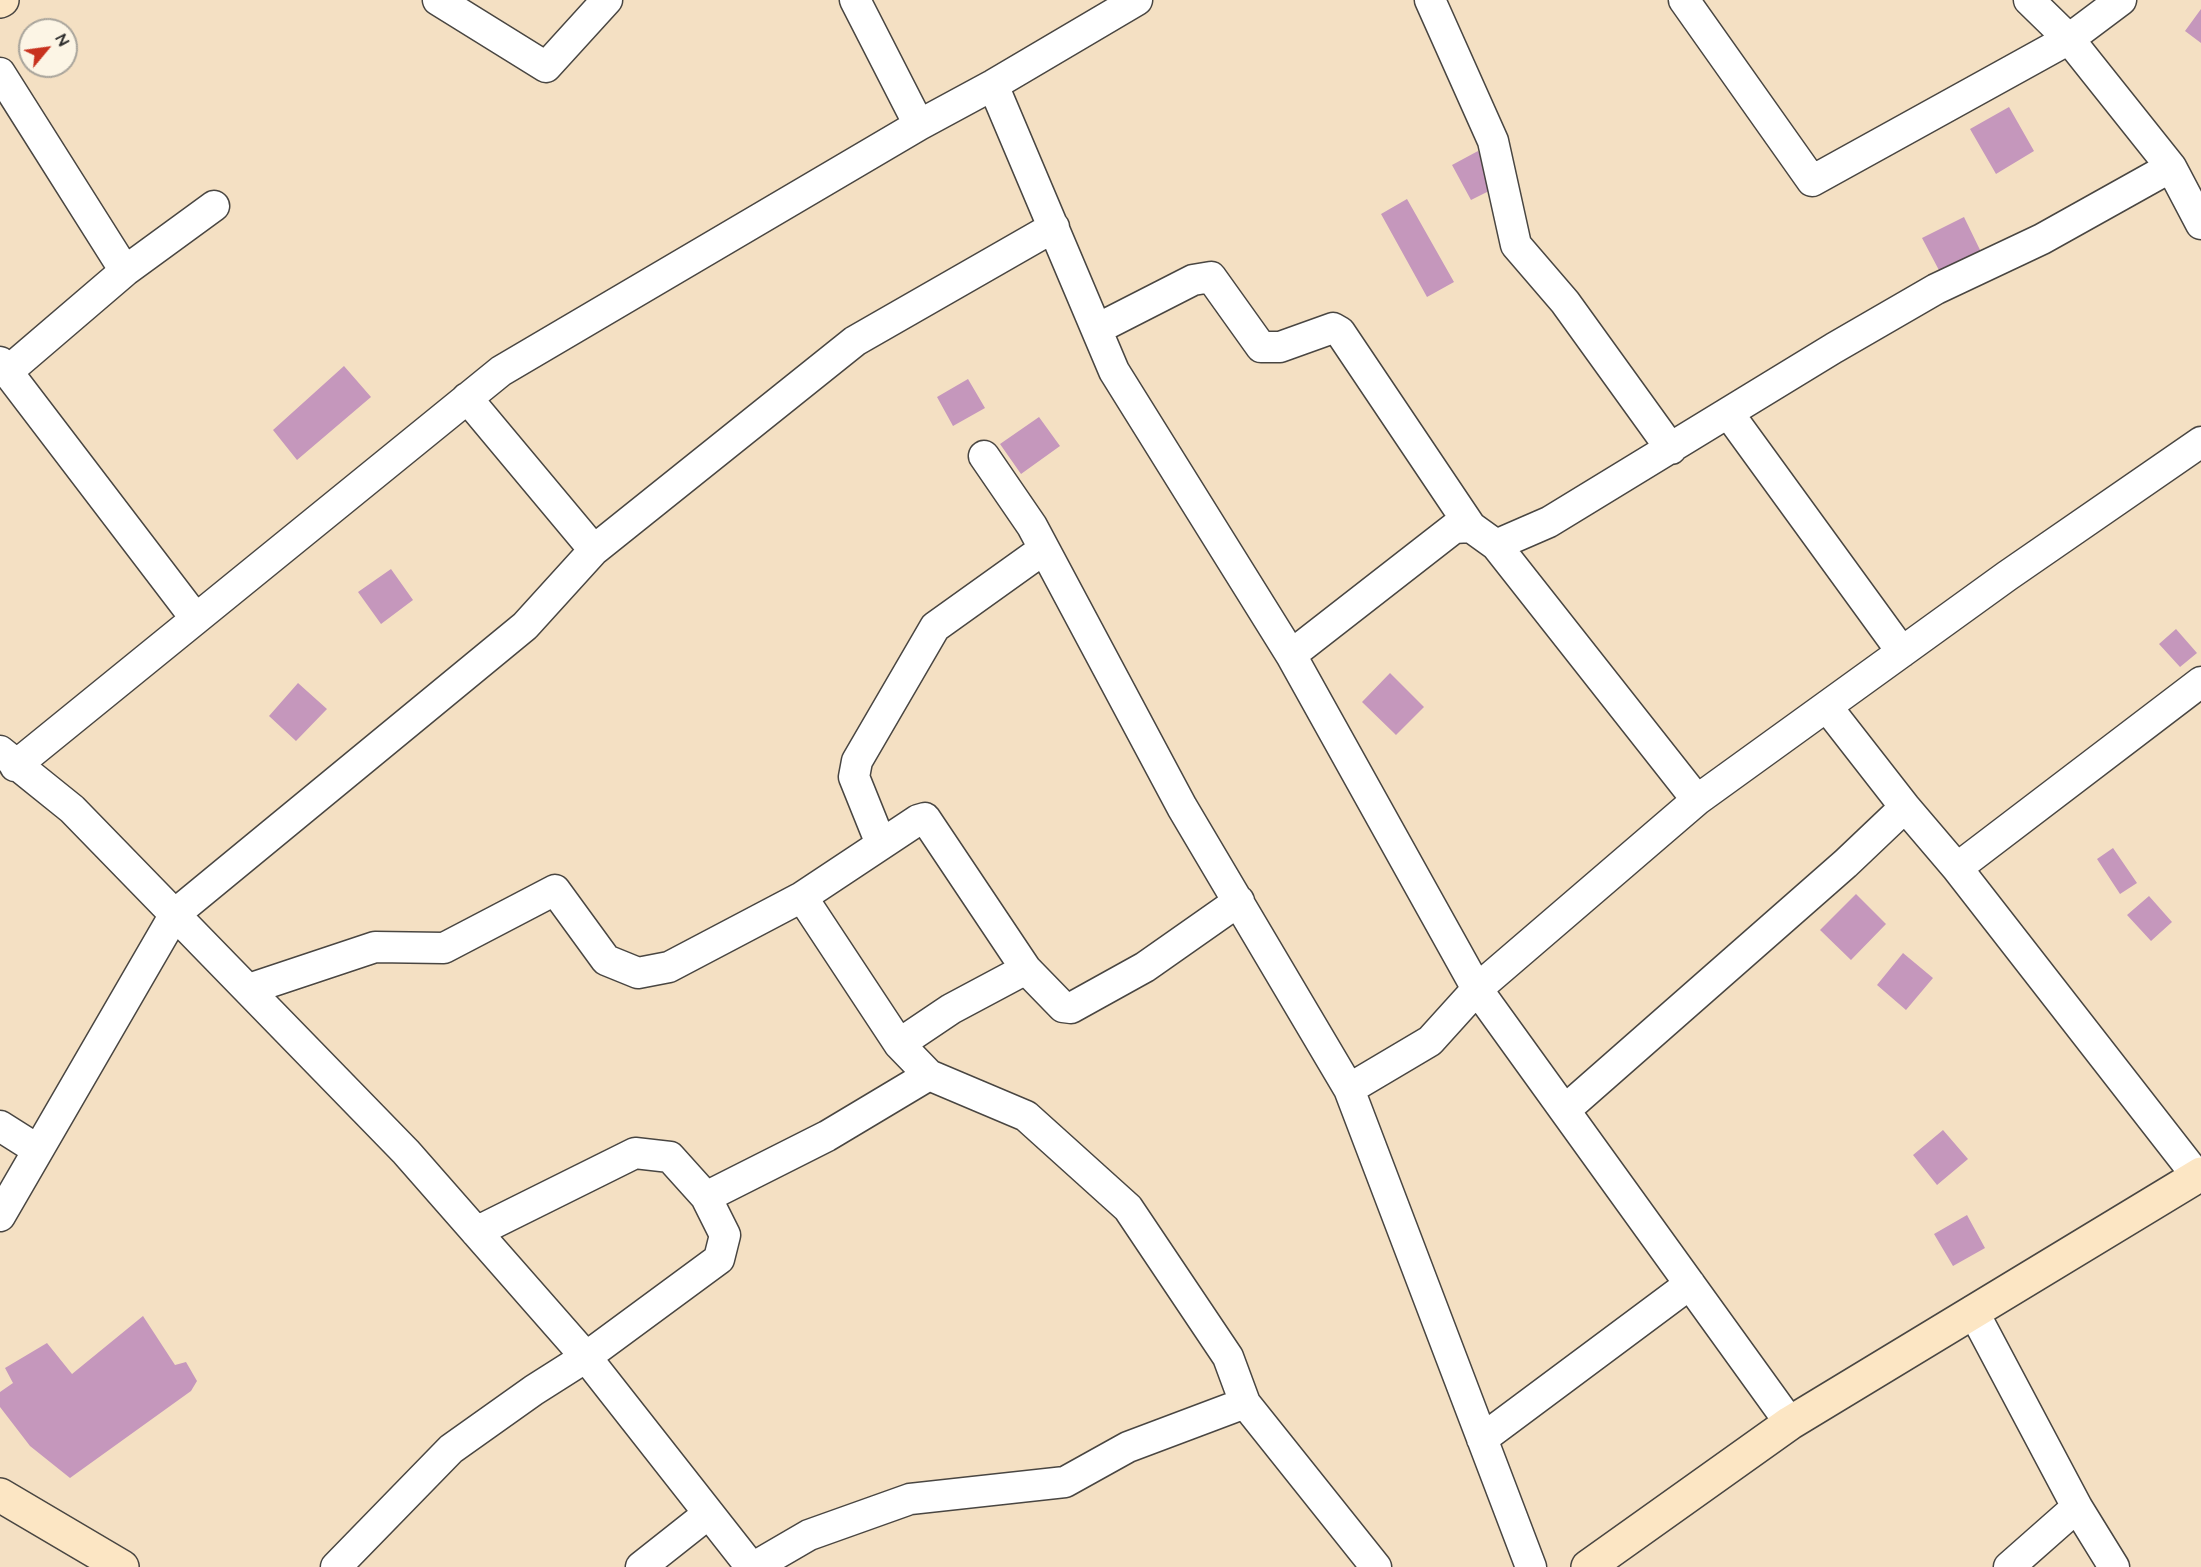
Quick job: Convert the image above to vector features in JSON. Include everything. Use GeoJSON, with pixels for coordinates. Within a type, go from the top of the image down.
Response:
{"type":"FeatureCollection","features":[{"type":"Feature","properties":{"kind":"street"},"geometry":{"type":"LineString","coordinates":[[438,0],[546,68],[607,0]]}},
{"type":"Feature","properties":{"kind":"street"},"geometry":{"type":"LineString","coordinates":[[855,0],[919,125]]}},
{"type":"Feature","properties":{"kind":"street"},"geometry":{"type":"LineString","coordinates":[[1137,0],[993,85],[919,125],[501,371],[196,619],[8,758],[72,809],[406,1152],[586,1357],[752,1567],[809,1535],[910,1499],[1065,1482],[1128,1447],[1245,1403]]}},
{"type":"Feature","properties":{"kind":"street"},"geometry":{"type":"LineString","coordinates":[[1430,0],[1493,141],[1516,245],[1565,302],[1671,449]]}},
{"type":"Feature","properties":{"kind":"street"},"geometry":{"type":"LineString","coordinates":[[1684,0],[1812,181],[2069,39],[2121,0]]}},
{"type":"Feature","properties":{"kind":"street"},"geometry":{"type":"LineString","coordinates":[[2029,0],[2069,39],[2171,167],[2201,225]]}},
{"type":"Feature","properties":{"kind":"street"},"geometry":{"type":"LineString","coordinates":[[0,73],[125,272]]}},
{"type":"Feature","properties":{"kind":"street"},"geometry":{"type":"LineString","coordinates":[[993,85],[1114,371],[1291,655],[1477,989],[1790,1423]]}},
{"type":"Feature","properties":{"kind":"street"},"geometry":{"type":"LineString","coordinates":[[1496,546],[1549,522],[1834,348],[1936,289],[2042,239],[2171,167]]}},
{"type":"Feature","properties":{"kind":"street"},"geometry":{"type":"LineString","coordinates":[[196,619],[3,367],[214,206]]}},
{"type":"Feature","properties":{"kind":"street"},"geometry":{"type":"LineString","coordinates":[[0,1216],[175,914],[525,626],[594,550],[855,341],[1054,226]]}},
{"type":"Feature","properties":{"kind":"street"},"geometry":{"type":"LineString","coordinates":[[1097,329],[1193,280],[1211,277],[1261,347],[1280,347],[1333,328],[1340,332],[1471,527],[1496,546],[1697,800]]}},
{"type":"Feature","properties":{"kind":"street"},"geometry":{"type":"LineString","coordinates":[[467,398],[594,550]]}},
{"type":"Feature","properties":{"kind":"street"},"geometry":{"type":"LineString","coordinates":[[1729,414],[1902,652]]}},
{"type":"Feature","properties":{"kind":"street"},"geometry":{"type":"LineString","coordinates":[[1348,1089],[1430,1041],[1477,989],[1697,800],[1902,652],[2201,442]]}},
{"type":"Feature","properties":{"kind":"street"},"geometry":{"type":"LineString","coordinates":[[984,456],[1032,526],[1182,807],[1348,1089],[1531,1567]]}},
{"type":"Feature","properties":{"kind":"street"},"geometry":{"type":"LineString","coordinates":[[1291,655],[1454,528],[1471,527]]}},
{"type":"Feature","properties":{"kind":"street"},"geometry":{"type":"LineString","coordinates":[[881,844],[854,777],[857,761],[935,627],[1044,549]]}},
{"type":"Feature","properties":{"kind":"street"},"geometry":{"type":"LineString","coordinates":[[1957,868],[2201,682]]}},
{"type":"Feature","properties":{"kind":"street"},"geometry":{"type":"LineString","coordinates":[[1587,1567],[1790,1423],[1973,1311],[2200,1177],[1827,707]]}},
{"type":"Feature","properties":{"kind":"street"},"geometry":{"type":"LineString","coordinates":[[1565,1110],[1845,864],[1905,807]]}},
{"type":"Feature","properties":{"kind":"street"},"geometry":{"type":"LineString","coordinates":[[249,989],[375,947],[444,948],[555,890],[606,960],[638,973],[669,967],[745,924],[802,897],[881,844],[925,818],[1026,969],[1063,1007],[1071,1008],[1145,967],[1239,902]]}},
{"type":"Feature","properties":{"kind":"street"},"geometry":{"type":"LineString","coordinates":[[802,897],[899,1044],[928,1075],[1026,1116],[1128,1208],[1228,1357],[1245,1403],[1376,1567]]}},
{"type":"Feature","properties":{"kind":"street"},"geometry":{"type":"LineString","coordinates":[[899,1044],[951,1010],[1026,969]]}},
{"type":"Feature","properties":{"kind":"street"},"geometry":{"type":"LineString","coordinates":[[705,1197],[827,1136],[928,1075]]}},
{"type":"Feature","properties":{"kind":"street"},"geometry":{"type":"LineString","coordinates":[[0,1126],[38,1150]]}},
{"type":"Feature","properties":{"kind":"street"},"geometry":{"type":"LineString","coordinates":[[336,1567],[451,1449],[534,1390],[586,1357],[719,1259],[725,1235],[705,1197],[670,1157],[635,1153],[476,1232]]}},
{"type":"Feature","properties":{"kind":"street"},"geometry":{"type":"LineString","coordinates":[[1482,1438],[1690,1284]]}},
{"type":"Feature","properties":{"kind":"street"},"geometry":{"type":"LineString","coordinates":[[1973,1311],[2077,1507],[2114,1567]]}},
{"type":"Feature","properties":{"kind":"street"},"geometry":{"type":"LineString","coordinates":[[0,1495],[122,1567]]}},
{"type":"Feature","properties":{"kind":"street"},"geometry":{"type":"LineString","coordinates":[[2009,1567],[2077,1507]]}},
{"type":"Feature","properties":{"kind":"street"},"geometry":{"type":"LineString","coordinates":[[641,1567],[708,1514]]}},
{"type":"Feature","properties":{"kind":"building"},"geometry":{"type":"Polygon","coordinates":[[[2201,9],[2201,43],[2185,31],[2201,9]]]}},
{"type":"Feature","properties":{"kind":"building"},"geometry":{"type":"Polygon","coordinates":[[[2009,107],[2034,151],[1996,174],[1970,129],[2009,107]]]}},
{"type":"Feature","properties":{"kind":"building"},"geometry":{"type":"Polygon","coordinates":[[[1478,151],[1497,187],[1471,200],[1452,165],[1478,151]]]}},
{"type":"Feature","properties":{"kind":"building"},"geometry":{"type":"Polygon","coordinates":[[[1407,199],[1454,282],[1427,297],[1381,214],[1407,199]]]}},
{"type":"Feature","properties":{"kind":"building"},"geometry":{"type":"Polygon","coordinates":[[[1964,217],[1982,254],[1941,274],[1922,238],[1964,217]]]}},
{"type":"Feature","properties":{"kind":"building"},"geometry":{"type":"Polygon","coordinates":[[[344,366],[371,397],[297,460],[273,430],[344,366]]]}},
{"type":"Feature","properties":{"kind":"building"},"geometry":{"type":"Polygon","coordinates":[[[968,379],[985,408],[953,426],[937,397],[968,379]]]}},
{"type":"Feature","properties":{"kind":"building"},"geometry":{"type":"Polygon","coordinates":[[[1039,417],[1060,446],[1021,474],[1000,444],[1039,417]]]}},
{"type":"Feature","properties":{"kind":"building"},"geometry":{"type":"Polygon","coordinates":[[[391,569],[413,600],[381,624],[358,592],[391,569]]]}},
{"type":"Feature","properties":{"kind":"building"},"geometry":{"type":"Polygon","coordinates":[[[2176,629],[2197,653],[2180,667],[2159,644],[2176,629]]]}},
{"type":"Feature","properties":{"kind":"building"},"geometry":{"type":"Polygon","coordinates":[[[1390,673],[1424,707],[1396,735],[1362,702],[1390,673]]]}},
{"type":"Feature","properties":{"kind":"building"},"geometry":{"type":"Polygon","coordinates":[[[298,683],[327,709],[296,741],[269,716],[298,683]]]}},
{"type":"Feature","properties":{"kind":"building"},"geometry":{"type":"Polygon","coordinates":[[[2113,848],[2137,883],[2120,894],[2097,859],[2113,848]]]}},
{"type":"Feature","properties":{"kind":"building"},"geometry":{"type":"Polygon","coordinates":[[[1856,894],[1886,924],[1851,960],[1820,930],[1856,894]]]}},
{"type":"Feature","properties":{"kind":"building"},"geometry":{"type":"Polygon","coordinates":[[[2149,896],[2172,922],[2151,941],[2127,915],[2149,896]]]}},
{"type":"Feature","properties":{"kind":"building"},"geometry":{"type":"Polygon","coordinates":[[[1903,953],[1933,978],[1906,1010],[1877,985],[1903,953]]]}},
{"type":"Feature","properties":{"kind":"building"},"geometry":{"type":"Polygon","coordinates":[[[1943,1130],[1968,1159],[1937,1185],[1913,1155],[1943,1130]]]}},
{"type":"Feature","properties":{"kind":"building"},"geometry":{"type":"Polygon","coordinates":[[[1967,1215],[1985,1248],[1953,1266],[1934,1234],[1967,1215]]]}},
{"type":"Feature","properties":{"kind":"building"},"geometry":{"type":"Polygon","coordinates":[[[143,1316],[175,1365],[186,1362],[197,1381],[191,1391],[70,1478],[30,1446],[0,1407],[0,1392],[13,1383],[5,1368],[47,1343],[72,1374],[143,1316]]]}}]}
